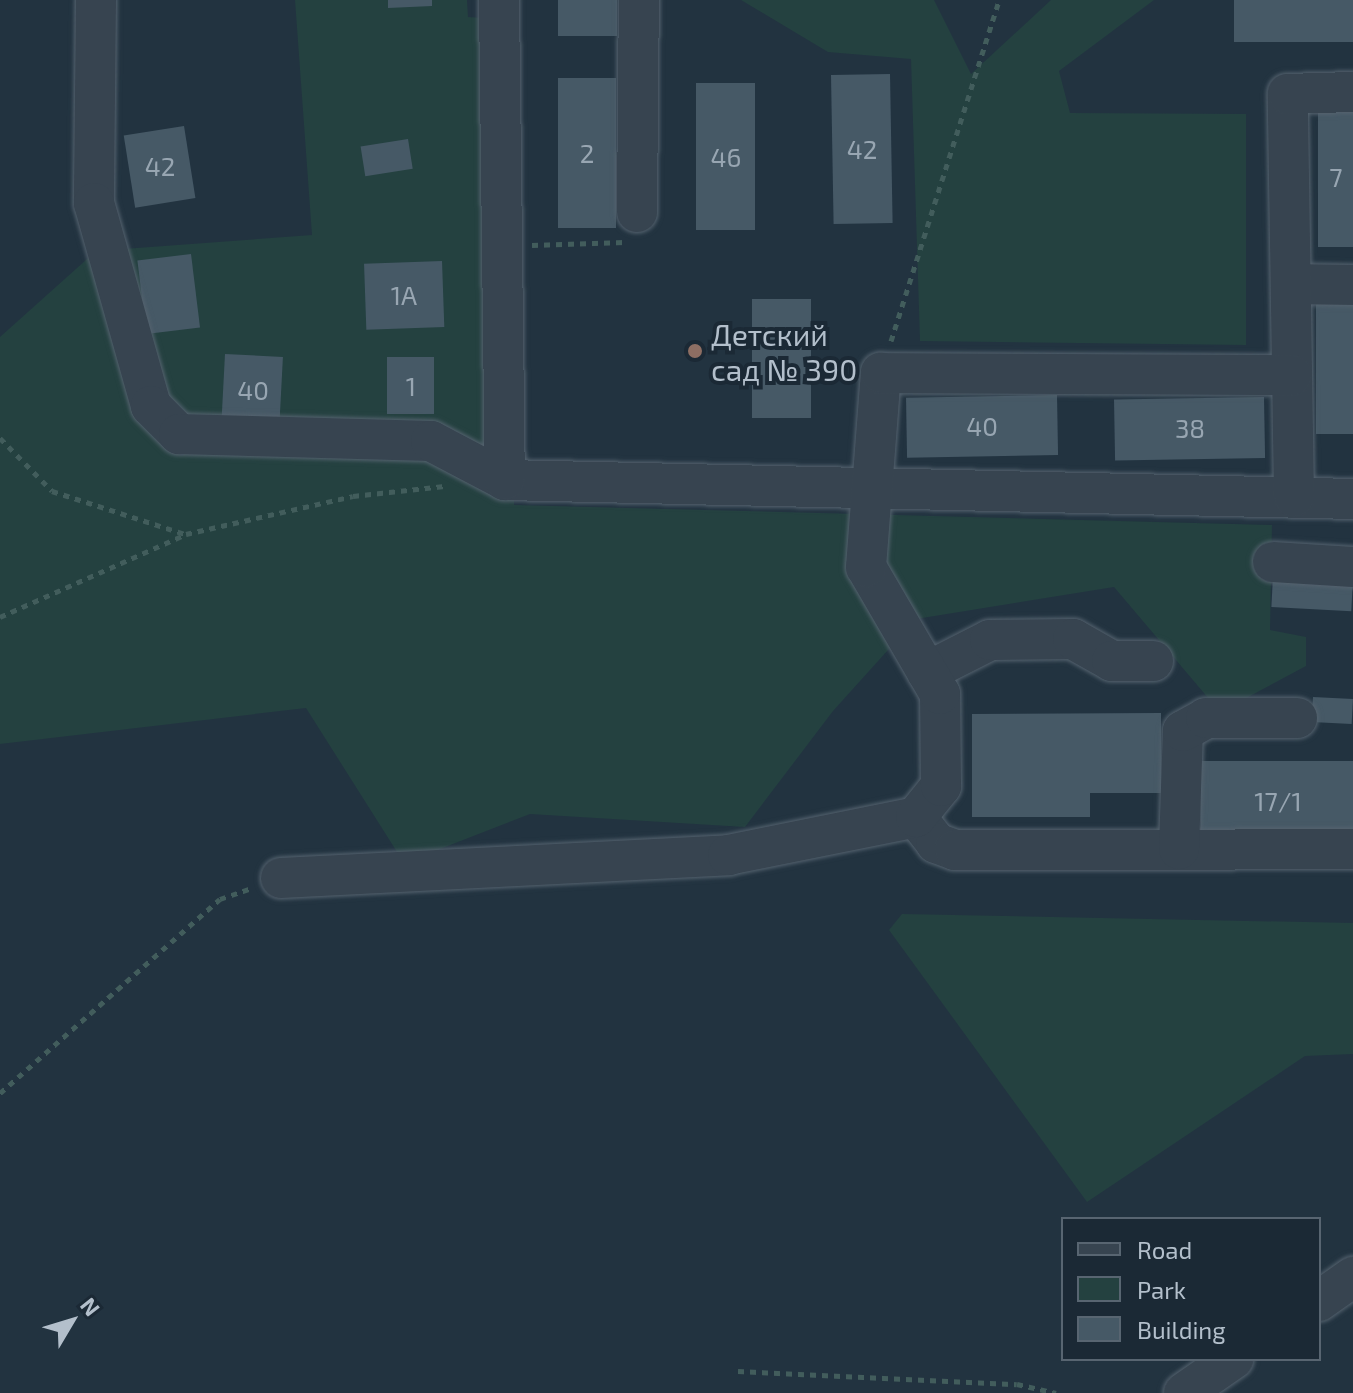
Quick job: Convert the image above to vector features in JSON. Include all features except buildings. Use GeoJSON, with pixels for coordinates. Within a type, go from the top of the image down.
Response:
{"type":"FeatureCollection","features":[{"type":"Feature","properties":{"kind":"street"},"geometry":{"type":"LineString","coordinates":[[96,0],[94,203],[163,423],[194,439],[431,441],[505,480],[1353,499]]}},
{"type":"Feature","properties":{"kind":"street"},"geometry":{"type":"LineString","coordinates":[[499,0],[505,480]]}},
{"type":"Feature","properties":{"kind":"street"},"geometry":{"type":"LineString","coordinates":[[637,212],[639,0]]}},
{"type":"Feature","properties":{"kind":"street"},"geometry":{"type":"LineString","coordinates":[[1294,497],[1288,94],[1353,92]]}},
{"type":"Feature","properties":{"kind":"street"},"geometry":{"type":"LineString","coordinates":[[1291,284],[1353,285]]}},
{"type":"Feature","properties":{"kind":"street"},"geometry":{"type":"LineString","coordinates":[[281,878],[728,855],[916,817],[941,786],[940,694],[866,567],[881,373],[1292,375]]}},
{"type":"Feature","properties":{"kind":"street"},"geometry":{"type":"LineString","coordinates":[[1273,562],[1353,567]]}},
{"type":"Feature","properties":{"kind":"street"},"geometry":{"type":"LineString","coordinates":[[927,672],[977,643],[1004,639],[1073,639],[1112,661],[1153,661]]}},
{"type":"Feature","properties":{"kind":"street"},"geometry":{"type":"LineString","coordinates":[[1179,849],[1183,731],[1206,718],[1297,718]]}},
{"type":"Feature","properties":{"kind":"street"},"geometry":{"type":"LineString","coordinates":[[916,817],[936,843],[955,850],[1353,849]]}},
{"type":"Feature","properties":{"kind":"street"},"geometry":{"type":"LineString","coordinates":[[1321,1300],[1353,1277]]}},
{"type":"Feature","properties":{"kind":"street"},"geometry":{"type":"LineString","coordinates":[[1184,1393],[1230,1361]]}},
{"type":"Feature","properties":{"kind":"path"},"geometry":{"type":"LineString","coordinates":[[881,373],[999,0]]}},
{"type":"Feature","properties":{"kind":"path"},"geometry":{"type":"LineString","coordinates":[[502,245],[624,244],[637,212]]}},
{"type":"Feature","properties":{"kind":"path"},"geometry":{"type":"LineString","coordinates":[[0,438],[52,491],[186,534]]}},
{"type":"Feature","properties":{"kind":"path"},"geometry":{"type":"LineString","coordinates":[[0,617],[186,534],[353,496],[505,480]]}},
{"type":"Feature","properties":{"kind":"path"},"geometry":{"type":"LineString","coordinates":[[0,1093],[220,899],[281,878]]}},
{"type":"Feature","properties":{"kind":"path"},"geometry":{"type":"LineString","coordinates":[[738,1371],[1017,1384],[1056,1393]]}},
{"type":"Feature","properties":{"kind":"green space"},"geometry":{"type":"Polygon","coordinates":[[[295,0],[467,0],[468,17],[516,20],[514,505],[1272,525],[1270,630],[1306,637],[1306,666],[1220,712],[1114,587],[916,619],[833,711],[745,827],[530,814],[404,863],[306,708],[0,744],[0,337],[96,251],[312,235],[295,0]]]}},
{"type":"Feature","properties":{"kind":"green space"},"geometry":{"type":"Polygon","coordinates":[[[741,0],[934,0],[971,74],[1051,0],[1154,0],[1059,71],[1070,113],[1246,114],[1246,345],[920,341],[911,59],[828,52],[741,0]]]}},
{"type":"Feature","properties":{"kind":"green space"},"geometry":{"type":"Polygon","coordinates":[[[902,914],[1353,923],[1353,1054],[1305,1056],[1087,1202],[889,930],[902,914]]]}},
{"type":"Feature","properties":{"kind":"place","name":"Детский сад № 390"},"geometry":{"type":"Point","coordinates":[695,351]}}]}
